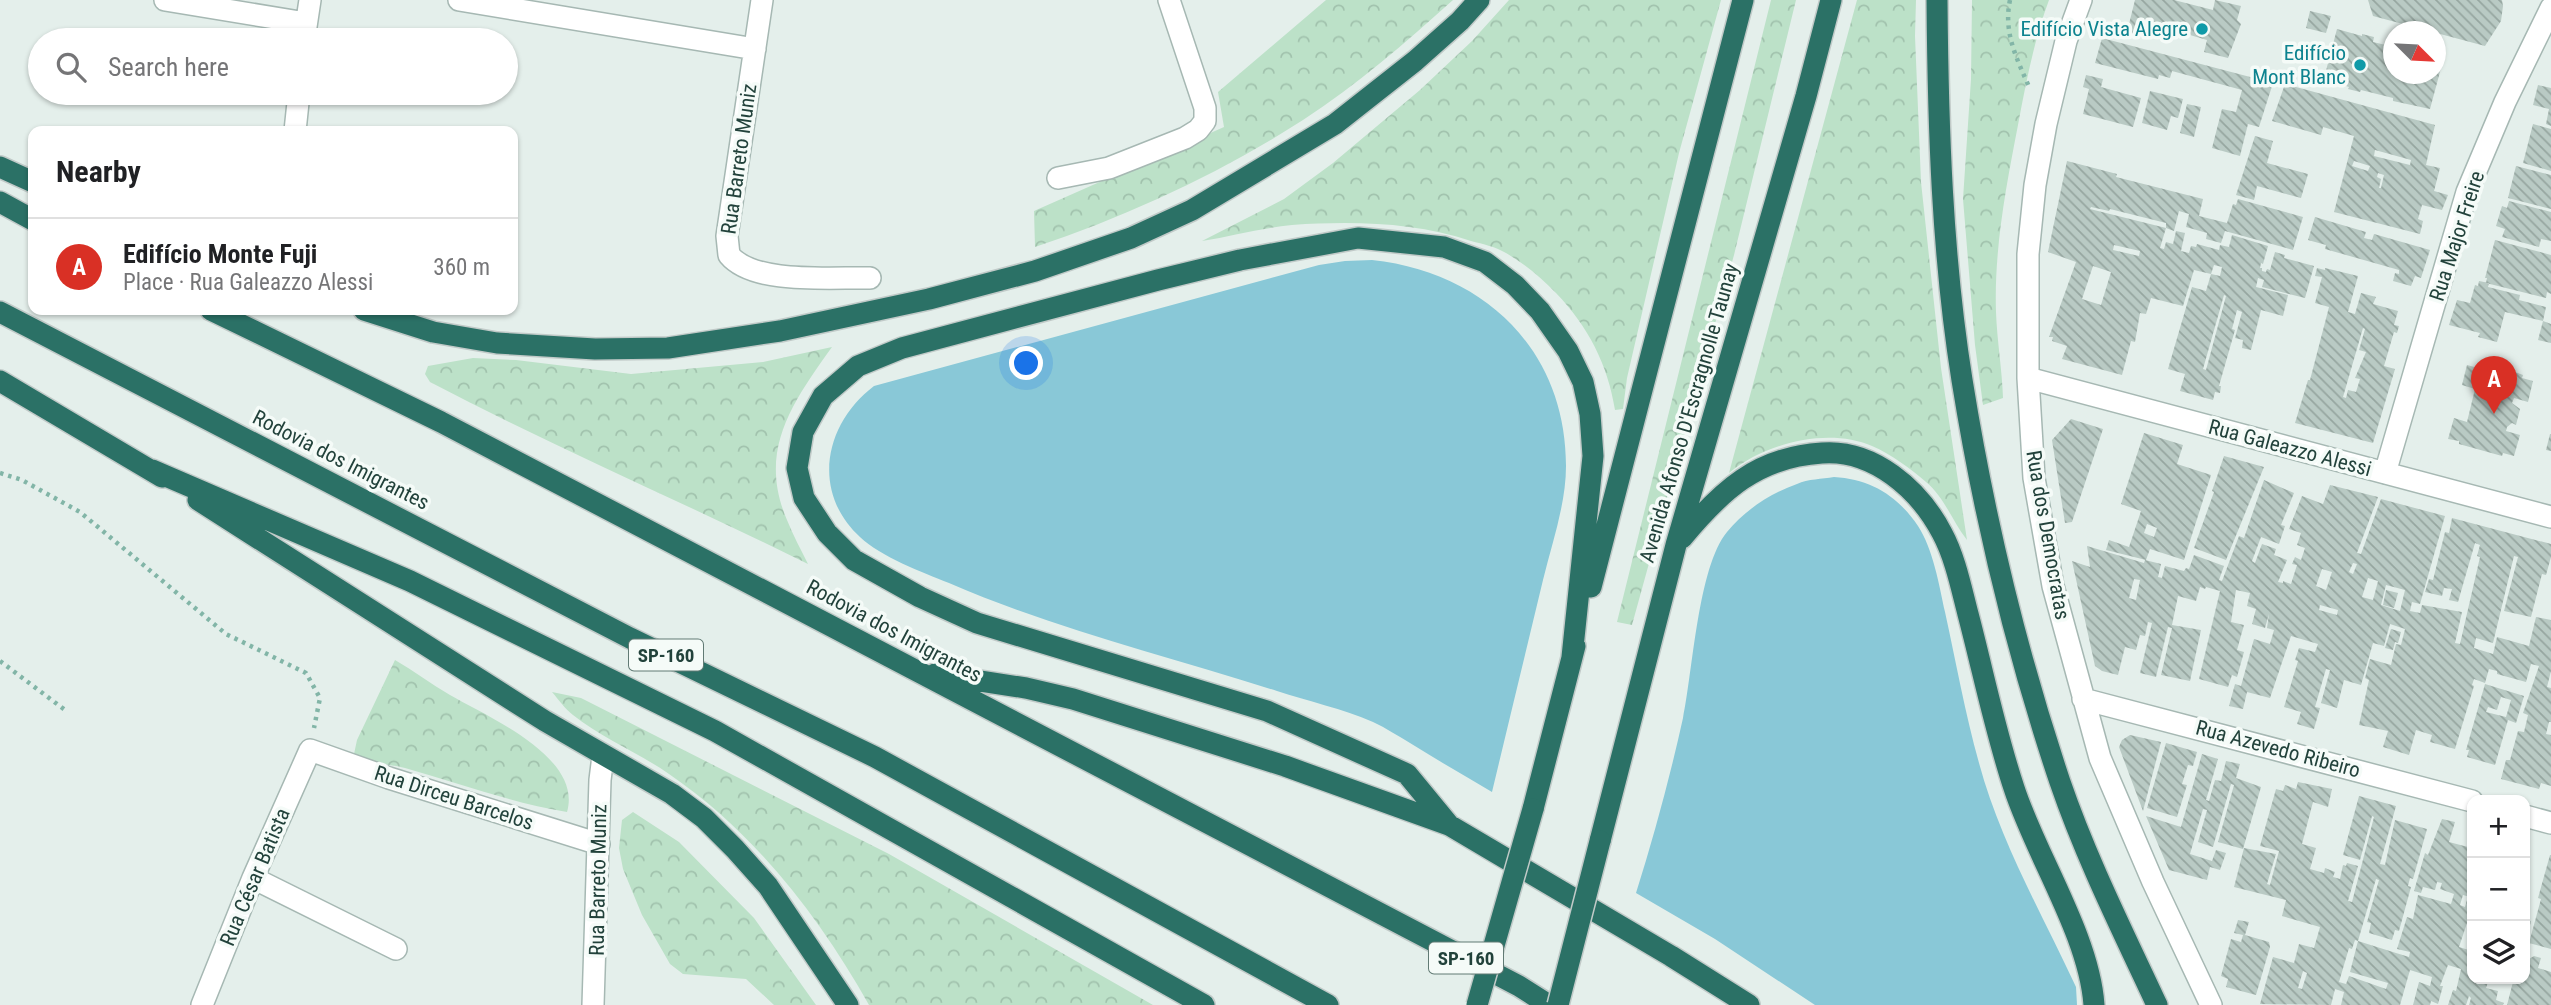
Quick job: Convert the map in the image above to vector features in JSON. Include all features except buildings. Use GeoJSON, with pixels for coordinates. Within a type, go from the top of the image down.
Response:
{"type":"FeatureCollection","features":[{"type":"Feature","properties":{"kind":"highway"},"geometry":{"type":"LineString","coordinates":[[380,315],[433,332],[497,343],[595,349],[668,348],[794,328],[929,299],[1035,271],[1131,238],[1192,210],[1335,124],[1415,61],[1460,22],[1479,0]]}},
{"type":"Feature","properties":{"kind":"highway"},"geometry":{"type":"LineString","coordinates":[[1477,1005],[1533,809],[1743,0]]}},
{"type":"Feature","properties":{"kind":"highway","name":"Avenida Afonso D'Escragnolle Taunay"},"geometry":{"type":"LineString","coordinates":[[1558,1005],[1676,545],[1806,96],[1831,0]]}},
{"type":"Feature","properties":{"kind":"highway"},"geometry":{"type":"LineString","coordinates":[[1937,0],[1938,100],[1950,271],[1962,379],[1986,513],[2016,643],[2061,784],[2157,1005]]}},
{"type":"Feature","properties":{"kind":"highway"},"geometry":{"type":"LineString","coordinates":[[0,167],[28,180]]}},
{"type":"Feature","properties":{"kind":"highway"},"geometry":{"type":"LineString","coordinates":[[0,202],[28,217]]}},
{"type":"Feature","properties":{"kind":"highway"},"geometry":{"type":"LineString","coordinates":[[1449,825],[1408,774],[1395,768],[1267,711],[977,624],[920,597],[854,559],[827,533],[804,498],[797,468],[803,432],[823,396],[858,366],[902,348],[1158,279],[1359,237],[1444,247],[1485,262],[1515,285],[1540,311],[1568,351],[1583,382],[1590,414],[1593,456],[1573,657]]}},
{"type":"Feature","properties":{"kind":"highway","name":"Rodovia dos Imigrantes"},"geometry":{"type":"LineString","coordinates":[[0,312],[630,638],[875,757],[1328,1005]]}},
{"type":"Feature","properties":{"kind":"highway","name":"Rodovia dos Imigrantes"},"geometry":{"type":"LineString","coordinates":[[221,315],[441,422],[1507,979],[1549,1005]]}},
{"type":"Feature","properties":{"kind":"highway"},"geometry":{"type":"LineString","coordinates":[[0,381],[152,470],[370,611],[603,756],[672,794],[704,818],[768,886],[848,1005]]}},
{"type":"Feature","properties":{"kind":"highway"},"geometry":{"type":"LineString","coordinates":[[1676,545],[1703,512],[1729,487],[1769,464],[1811,453],[1839,452],[1870,462],[1898,477],[1919,498],[1943,533],[1956,570],[2014,788],[2042,861],[2073,928],[2092,984],[2094,1005]]}},
{"type":"Feature","properties":{"kind":"highway"},"geometry":{"type":"LineString","coordinates":[[152,470],[410,581],[715,731],[1204,1005]]}},
{"type":"Feature","properties":{"kind":"highway"},"geometry":{"type":"LineString","coordinates":[[918,672],[1026,688],[1073,699],[1285,766],[1449,825],[1749,1005]]}},
{"type":"Feature","properties":{"kind":"street"},"geometry":{"type":"LineString","coordinates":[[165,0],[288,28]]}},
{"type":"Feature","properties":{"kind":"street"},"geometry":{"type":"LineString","coordinates":[[306,28],[310,0]]}},
{"type":"Feature","properties":{"kind":"street"},"geometry":{"type":"LineString","coordinates":[[459,0],[755,49]]}},
{"type":"Feature","properties":{"kind":"street","name":"Rua Barreto Muniz"},"geometry":{"type":"LineString","coordinates":[[761,0],[727,236],[729,255],[744,268],[771,275],[870,278]]}},
{"type":"Feature","properties":{"kind":"street"},"geometry":{"type":"LineString","coordinates":[[1058,178],[1109,168],[1185,138],[1198,130],[1205,121],[1205,108],[1170,0]]}},
{"type":"Feature","properties":{"kind":"street","name":"Rua dos Democratas"},"geometry":{"type":"LineString","coordinates":[[2081,0],[2066,41],[2046,124],[2035,184],[2028,254],[2028,378],[2036,492],[2053,586],[2100,758],[2124,817],[2211,1005]]}},
{"type":"Feature","properties":{"kind":"street","name":"Rua Major Freire"},"geometry":{"type":"LineString","coordinates":[[2385,473],[2467,192],[2505,102],[2551,8]]}},
{"type":"Feature","properties":{"kind":"street"},"geometry":{"type":"LineString","coordinates":[[296,126],[298,105]]}},
{"type":"Feature","properties":{"kind":"street","name":"Rua Galeazzo Alessi"},"geometry":{"type":"LineString","coordinates":[[2028,378],[2551,517]]}},
{"type":"Feature","properties":{"kind":"street","name":"Rua Azevedo Ribeiro"},"geometry":{"type":"LineString","coordinates":[[2083,699],[2467,801]]}},
{"type":"Feature","properties":{"kind":"street","name":"Rua Dirceu Barcelos"},"geometry":{"type":"LineString","coordinates":[[310,750],[389,778],[599,844]]}},
{"type":"Feature","properties":{"kind":"street","name":"Rua César Batista"},"geometry":{"type":"LineString","coordinates":[[202,1005],[253,878],[310,750]]}},
{"type":"Feature","properties":{"kind":"street","name":"Rua Barreto Muniz"},"geometry":{"type":"LineString","coordinates":[[593,1005],[603,756]]}},
{"type":"Feature","properties":{"kind":"street"},"geometry":{"type":"LineString","coordinates":[[2530,817],[2551,823]]}},
{"type":"Feature","properties":{"kind":"street"},"geometry":{"type":"LineString","coordinates":[[253,878],[396,949]]}},
{"type":"Feature","properties":{"kind":"path"},"geometry":{"type":"LineString","coordinates":[[2010,0],[2006,18],[2015,55],[2046,124]]}},
{"type":"Feature","properties":{"kind":"path"},"geometry":{"type":"LineString","coordinates":[[0,474],[22,480],[80,512],[226,634],[306,673],[320,698],[310,750]]}},
{"type":"Feature","properties":{"kind":"path"},"geometry":{"type":"LineString","coordinates":[[0,661],[65,710]]}},
{"type":"Feature","properties":{"kind":"green space"},"geometry":{"type":"Polygon","coordinates":[[[1326,0],[1453,0],[1362,78],[1271,140],[1173,192],[1035,247],[1034,211],[1224,127],[1218,92],[1326,0]]]}},
{"type":"Feature","properties":{"kind":"green space"},"geometry":{"type":"Polygon","coordinates":[[[1509,0],[1721,0],[1679,153],[1627,378],[1623,409],[1615,410],[1602,362],[1578,319],[1550,287],[1513,257],[1498,249],[1427,230],[1360,223],[1292,225],[1202,241],[1284,199],[1333,163],[1420,90],[1472,41],[1509,0]]]}},
{"type":"Feature","properties":{"kind":"green space"},"geometry":{"type":"Polygon","coordinates":[[[1771,0],[1796,0],[1734,255],[1632,625],[1617,622],[1771,0]]]}},
{"type":"Feature","properties":{"kind":"green space"},"geometry":{"type":"Polygon","coordinates":[[[1857,0],[1916,0],[1921,182],[1941,368],[1967,540],[1938,495],[1926,482],[1886,453],[1855,440],[1817,438],[1778,446],[1760,453],[1729,473],[1857,0]]]}},
{"type":"Feature","properties":{"kind":"green space"},"geometry":{"type":"Polygon","coordinates":[[[1972,0],[2049,0],[2027,78],[1999,241],[1996,312],[2003,398],[1983,405],[1975,345],[1963,199],[1971,79],[1972,0]]]}},
{"type":"Feature","properties":{"kind":"green space"},"geometry":{"type":"Polygon","coordinates":[[[832,347],[793,407],[778,449],[776,471],[779,495],[789,526],[808,564],[477,406],[430,382],[425,374],[428,366],[473,358],[516,360],[631,374],[763,362],[832,347]]]}},
{"type":"Feature","properties":{"kind":"green space"},"geometry":{"type":"Polygon","coordinates":[[[395,660],[529,741],[561,774],[568,792],[567,812],[506,798],[405,768],[372,762],[354,754],[357,740],[395,660]]]}},
{"type":"Feature","properties":{"kind":"green space"},"geometry":{"type":"Polygon","coordinates":[[[552,692],[581,698],[889,854],[1153,1005],[869,1005],[806,908],[782,878],[729,822],[669,774],[584,723],[567,710],[552,692]]]}},
{"type":"Feature","properties":{"kind":"green space"},"geometry":{"type":"Polygon","coordinates":[[[633,812],[679,842],[754,918],[816,1005],[774,1005],[746,979],[683,974],[670,964],[642,915],[623,869],[619,848],[622,820],[633,812]]]}},
{"type":"Feature","properties":{"kind":"water"},"geometry":{"type":"Polygon","coordinates":[[[1372,260],[1412,268],[1450,281],[1483,300],[1511,324],[1534,353],[1551,387],[1562,424],[1566,466],[1561,509],[1492,792],[1362,717],[1070,628],[915,569],[879,551],[860,537],[844,519],[834,500],[830,459],[835,439],[844,419],[874,386],[1319,265],[1372,260]]]}},
{"type":"Feature","properties":{"kind":"water"},"geometry":{"type":"Polygon","coordinates":[[[1834,477],[1871,485],[1892,497],[1910,515],[1923,535],[1938,579],[1969,725],[1988,792],[2010,849],[2076,987],[2077,1005],[1815,1005],[1715,939],[1636,893],[1678,740],[1703,594],[1717,548],[1734,524],[1768,497],[1801,482],[1834,477]]]}},
{"type":"Feature","properties":{"kind":"place","name":"Edifício Vista Alegre"},"geometry":{"type":"Point","coordinates":[2202,29]}},
{"type":"Feature","properties":{"kind":"place","name":"Edifício Mont Blanc"},"geometry":{"type":"Point","coordinates":[2360,65]}},
{"type":"Feature","properties":{"kind":"place","name":"Edifício Monte Fuji"},"geometry":{"type":"Point","coordinates":[2494,414]}}]}
